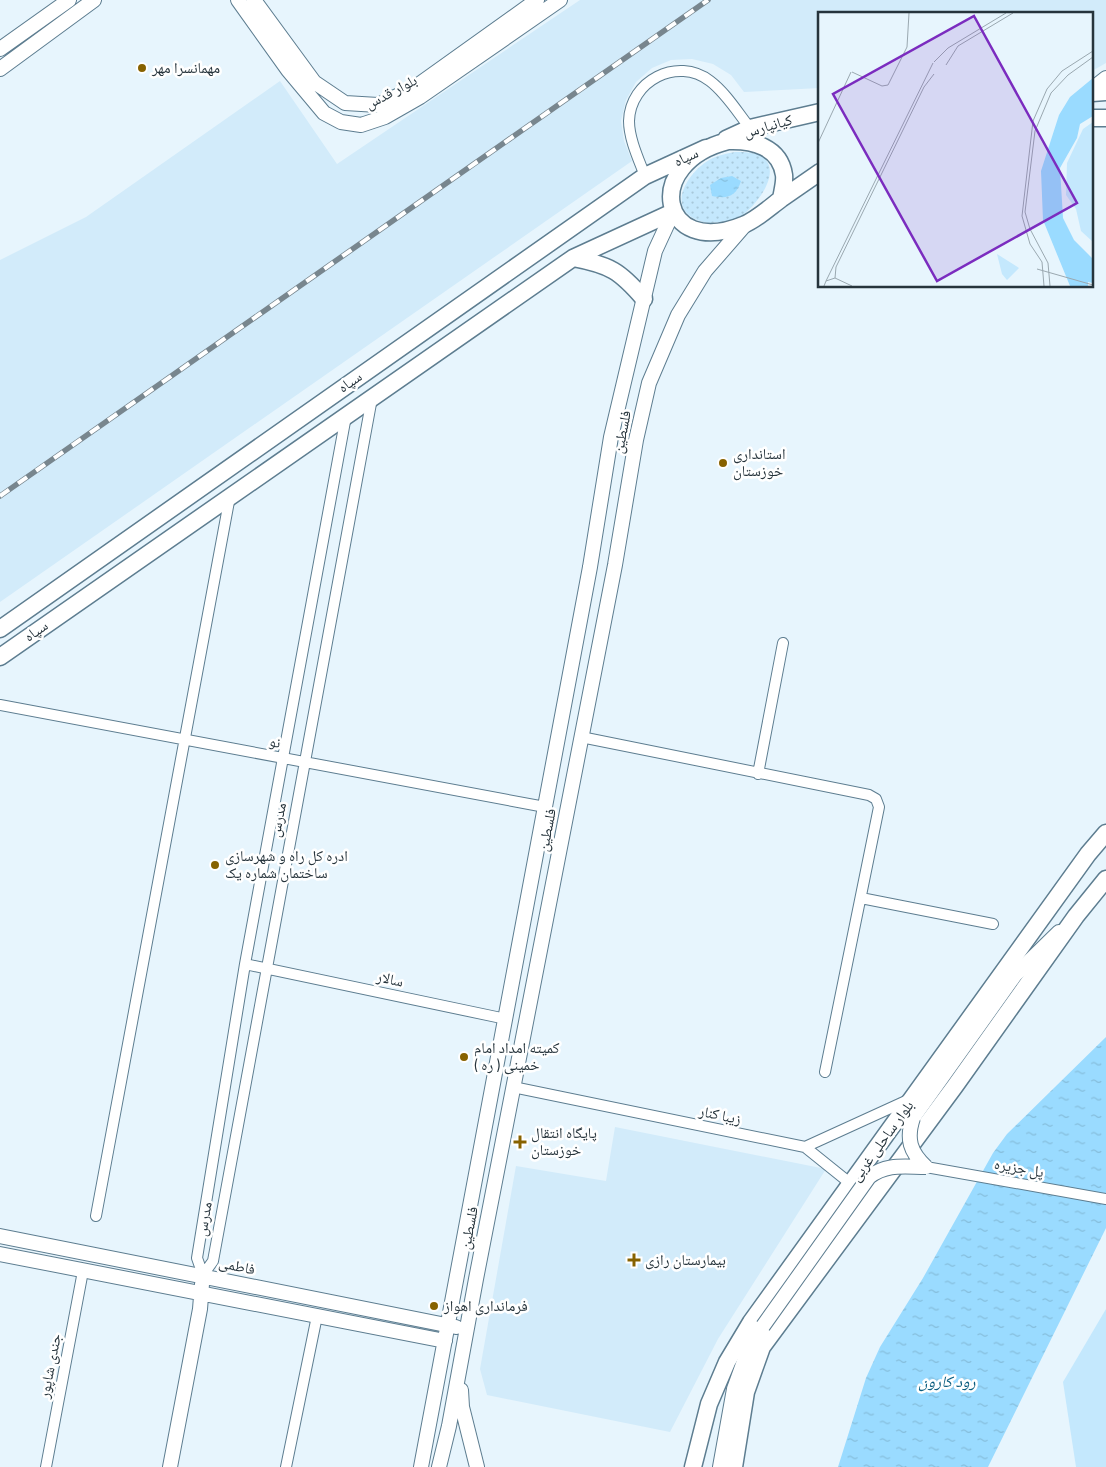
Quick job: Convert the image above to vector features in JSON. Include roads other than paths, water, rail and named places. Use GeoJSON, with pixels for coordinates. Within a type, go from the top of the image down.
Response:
{"type":"FeatureCollection","features":[{"type":"Feature","properties":{"kind":"main road","name":"کیانپارس"},"geometry":{"type":"LineString","coordinates":[[712,146],[750,128],[818,112]]}},
{"type":"Feature","properties":{"kind":"main road"},"geometry":{"type":"LineString","coordinates":[[780,199],[784,176],[778,160],[769,148],[755,142],[741,140],[712,146],[688,161],[673,183],[670,198],[673,212],[683,224],[697,230],[723,231],[745,225],[818,173]]}},
{"type":"Feature","properties":{"kind":"main road","name":"سپاه"},"geometry":{"type":"LineString","coordinates":[[0,628],[645,176],[712,146]]}},
{"type":"Feature","properties":{"kind":"main road","name":"سپاه"},"geometry":{"type":"LineString","coordinates":[[0,656],[573,258],[673,212]]}},
{"type":"Feature","properties":{"kind":"main road"},"geometry":{"type":"LineString","coordinates":[[573,258],[601,263],[626,278],[644,299]]}},
{"type":"Feature","properties":{"kind":"main road","name":"بلوار ساحلی غربی"},"geometry":{"type":"LineString","coordinates":[[694,1467],[709,1404],[728,1362],[751,1322],[1106,833]]}},
{"type":"Feature","properties":{"kind":"main road","name":"بلوار ساحلی غربی"},"geometry":{"type":"LineString","coordinates":[[734,1467],[746,1392],[762,1347],[955,1086],[1076,916],[1106,879]]}},
{"type":"Feature","properties":{"kind":"street"},"geometry":{"type":"LineString","coordinates":[[0,50],[69,0]]}},
{"type":"Feature","properties":{"kind":"street"},"geometry":{"type":"LineString","coordinates":[[0,68],[94,0]]}},
{"type":"Feature","properties":{"kind":"street","name":"بلوار قدس"},"geometry":{"type":"LineString","coordinates":[[238,0],[288,70],[324,113],[341,122],[361,124],[385,117],[420,96],[560,0]]}},
{"type":"Feature","properties":{"kind":"street","name":"بلوار قدس"},"geometry":{"type":"LineString","coordinates":[[254,0],[314,82],[346,103],[378,105],[414,88],[537,0]]}},
{"type":"Feature","properties":{"kind":"street"},"geometry":{"type":"LineString","coordinates":[[645,176],[629,123],[630,113],[631,104],[640,88],[656,76],[671,71],[688,71],[710,80],[750,128]]}},
{"type":"Feature","properties":{"kind":"street"},"geometry":{"type":"LineString","coordinates":[[1094,87],[1106,78]]}},
{"type":"Feature","properties":{"kind":"street","name":"فلسطین"},"geometry":{"type":"LineString","coordinates":[[420,1467],[578,631],[611,437],[655,251],[673,212]]}},
{"type":"Feature","properties":{"kind":"street","name":"فلسطین"},"geometry":{"type":"LineString","coordinates":[[439,1467],[450,1426],[459,1367],[601,636],[636,440],[649,382],[678,315],[705,271],[745,225]]}},
{"type":"Feature","properties":{"kind":"street","name":"مدرس"},"geometry":{"type":"LineString","coordinates":[[203,1276],[213,1261],[372,398]]}},
{"type":"Feature","properties":{"kind":"street","name":"مدرس"},"geometry":{"type":"LineString","coordinates":[[170,1467],[201,1293],[203,1276],[197,1258],[245,964],[346,416]]}},
{"type":"Feature","properties":{"kind":"street"},"geometry":{"type":"LineString","coordinates":[[96,1216],[230,496]]}},
{"type":"Feature","properties":{"kind":"street"},"geometry":{"type":"LineString","coordinates":[[578,631],[601,636]]}},
{"type":"Feature","properties":{"kind":"street"},"geometry":{"type":"LineString","coordinates":[[758,774],[783,643]]}},
{"type":"Feature","properties":{"kind":"street","name":"نو"},"geometry":{"type":"LineString","coordinates":[[0,705],[545,807]]}},
{"type":"Feature","properties":{"kind":"street"},"geometry":{"type":"LineString","coordinates":[[581,737],[869,795],[876,799],[879,807],[825,1072]]}},
{"type":"Feature","properties":{"kind":"street"},"geometry":{"type":"LineString","coordinates":[[860,898],[993,924]]}},
{"type":"Feature","properties":{"kind":"street"},"geometry":{"type":"LineString","coordinates":[[926,1167],[916,1158],[910,1145],[909,1131],[913,1118],[1014,975],[1076,916]]}},
{"type":"Feature","properties":{"kind":"street","name":"سالار"},"geometry":{"type":"LineString","coordinates":[[245,964],[506,1019]]}},
{"type":"Feature","properties":{"kind":"street","name":"زیبا کنار"},"geometry":{"type":"LineString","coordinates":[[513,1087],[805,1147]]}},
{"type":"Feature","properties":{"kind":"street"},"geometry":{"type":"LineString","coordinates":[[852,1184],[805,1147],[913,1098]]}},
{"type":"Feature","properties":{"kind":"street"},"geometry":{"type":"LineString","coordinates":[[720,1467],[734,1389],[746,1356],[763,1326],[869,1177],[879,1170],[890,1166],[926,1167]]}},
{"type":"Feature","properties":{"kind":"street","name":"پل جزیره"},"geometry":{"type":"LineString","coordinates":[[926,1167],[1106,1200]]}},
{"type":"Feature","properties":{"kind":"street","name":"فاطمی"},"geometry":{"type":"LineString","coordinates":[[0,1236],[467,1329]]}},
{"type":"Feature","properties":{"kind":"street"},"geometry":{"type":"LineString","coordinates":[[0,1254],[445,1341]]}},
{"type":"Feature","properties":{"kind":"street","name":"جندی شاپور"},"geometry":{"type":"LineString","coordinates":[[46,1467],[83,1271]]}},
{"type":"Feature","properties":{"kind":"street"},"geometry":{"type":"LineString","coordinates":[[286,1467],[317,1316]]}},
{"type":"Feature","properties":{"kind":"street"},"geometry":{"type":"LineString","coordinates":[[762,1347],[763,1326]]}},
{"type":"Feature","properties":{"kind":"street"},"geometry":{"type":"LineString","coordinates":[[459,1367],[462,1407],[477,1467]]}},
{"type":"Feature","properties":{"kind":"street"},"geometry":{"type":"LineString","coordinates":[[723,1445],[741,1416]]}},
{"type":"Feature","properties":{"kind":"water"},"geometry":{"type":"Polygon","coordinates":[[[732,176],[741,181],[734,194],[726,197],[712,196],[710,185],[721,178],[732,176]]]}},
{"type":"Feature","properties":{"kind":"water","name":"رود کارون"},"geometry":{"type":"Polygon","coordinates":[[[1106,1037],[1106,1228],[988,1467],[838,1467],[866,1378],[880,1347],[923,1278],[993,1153],[1007,1134],[1106,1037]]]}},
{"type":"Feature","properties":{"kind":"railway"},"geometry":{"type":"LineString","coordinates":[[0,496],[708,0]]}},
{"type":"Feature","properties":{"kind":"place","name":"مهمانسرا مهر"},"geometry":{"type":"Point","coordinates":[142,68]}},
{"type":"Feature","properties":{"kind":"place","name":"استانداری خوزستان"},"geometry":{"type":"Point","coordinates":[723,463]}},
{"type":"Feature","properties":{"kind":"place","name":"ادره کل راه و شهرسازی ساختمان شماره یک"},"geometry":{"type":"Point","coordinates":[215,865]}},
{"type":"Feature","properties":{"kind":"place","name":"کمیته امداد امام خمینی ( ره )"},"geometry":{"type":"Point","coordinates":[464,1057]}},
{"type":"Feature","properties":{"kind":"place","name":"پایگاه انتقال خوزستان"},"geometry":{"type":"Point","coordinates":[520,1142]}},
{"type":"Feature","properties":{"kind":"place","name":"بیمارستان رازی"},"geometry":{"type":"Point","coordinates":[634,1260]}},
{"type":"Feature","properties":{"kind":"place","name":"فرمانداری اهواز"},"geometry":{"type":"Point","coordinates":[434,1306]}}]}
